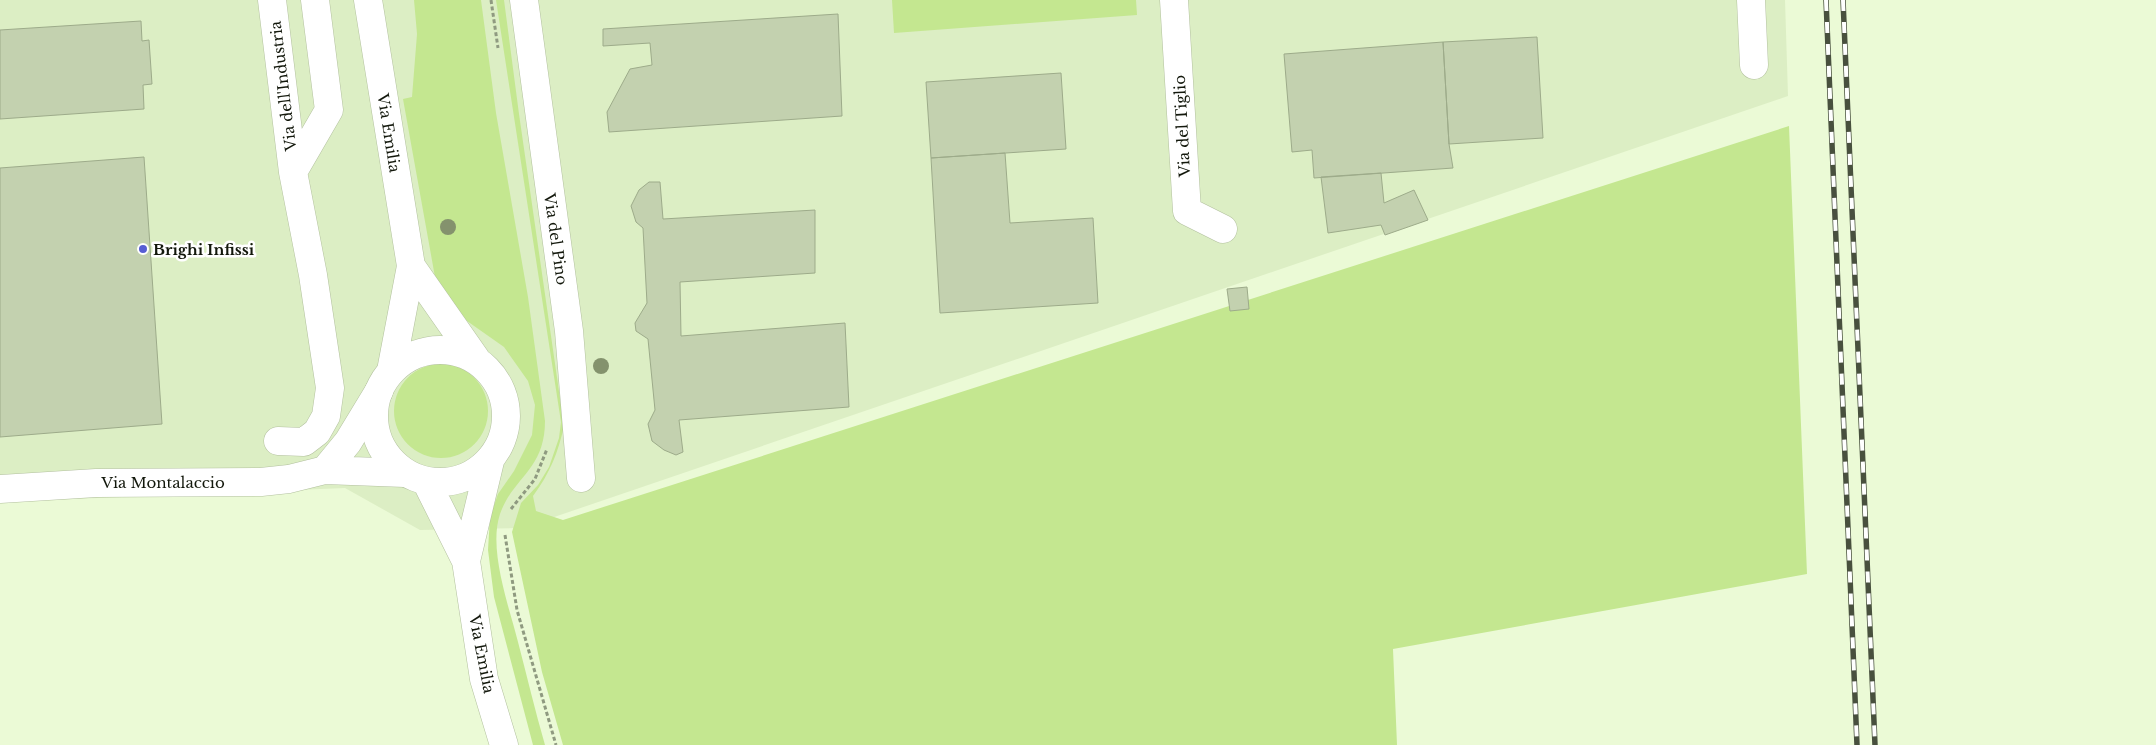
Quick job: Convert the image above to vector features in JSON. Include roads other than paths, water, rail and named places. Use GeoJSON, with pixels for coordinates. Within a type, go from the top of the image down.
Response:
{"type":"FeatureCollection","features":[{"type":"Feature","properties":{"kind":"street","name":"Via dell'Industria"},"geometry":{"type":"LineString","coordinates":[[272,0],[293,172],[313,275],[330,388],[326,416],[317,432],[304,442],[278,441]]}},
{"type":"Feature","properties":{"kind":"street","name":"Via dell'Industria"},"geometry":{"type":"LineString","coordinates":[[293,172],[330,110],[315,0]]}},
{"type":"Feature","properties":{"kind":"street","name":"Via Emilia"},"geometry":{"type":"LineString","coordinates":[[368,0],[410,266],[385,381],[374,413],[377,436],[388,457],[416,477],[466,561],[484,679],[504,745]]}},
{"type":"Feature","properties":{"kind":"street","name":"Via del Pino"},"geometry":{"type":"LineString","coordinates":[[524,0],[569,331],[581,478]]}},
{"type":"Feature","properties":{"kind":"street","name":"Via del Tiglio"},"geometry":{"type":"LineString","coordinates":[[1174,0],[1187,210],[1223,229]]}},
{"type":"Feature","properties":{"kind":"street"},"geometry":{"type":"LineString","coordinates":[[1751,0],[1754,65]]}},
{"type":"Feature","properties":{"kind":"street","name":"Via Emilia"},"geometry":{"type":"LineString","coordinates":[[410,266],[476,359],[493,375],[504,396],[507,418],[502,441],[490,461],[466,561]]}},
{"type":"Feature","properties":{"kind":"street","name":"Via Emilia"},"geometry":{"type":"LineString","coordinates":[[385,381],[410,357],[432,350],[454,351],[476,359]]}},
{"type":"Feature","properties":{"kind":"street"},"geometry":{"type":"LineString","coordinates":[[326,470],[348,442],[385,381]]}},
{"type":"Feature","properties":{"kind":"street","name":"Via Emilia"},"geometry":{"type":"LineString","coordinates":[[416,477],[450,482],[472,475],[490,461]]}},
{"type":"Feature","properties":{"kind":"street","name":"Via Montalaccio"},"geometry":{"type":"LineString","coordinates":[[0,489],[96,483],[261,482],[289,479],[326,470],[416,477]]}},
{"type":"Feature","properties":{"kind":"railway"},"geometry":{"type":"LineString","coordinates":[[1826,0],[1857,745]]}},
{"type":"Feature","properties":{"kind":"railway"},"geometry":{"type":"LineString","coordinates":[[1843,0],[1875,745]]}},
{"type":"Feature","properties":{"kind":"place","name":"Brighi Infissi"},"geometry":{"type":"Point","coordinates":[143,249]}}]}
